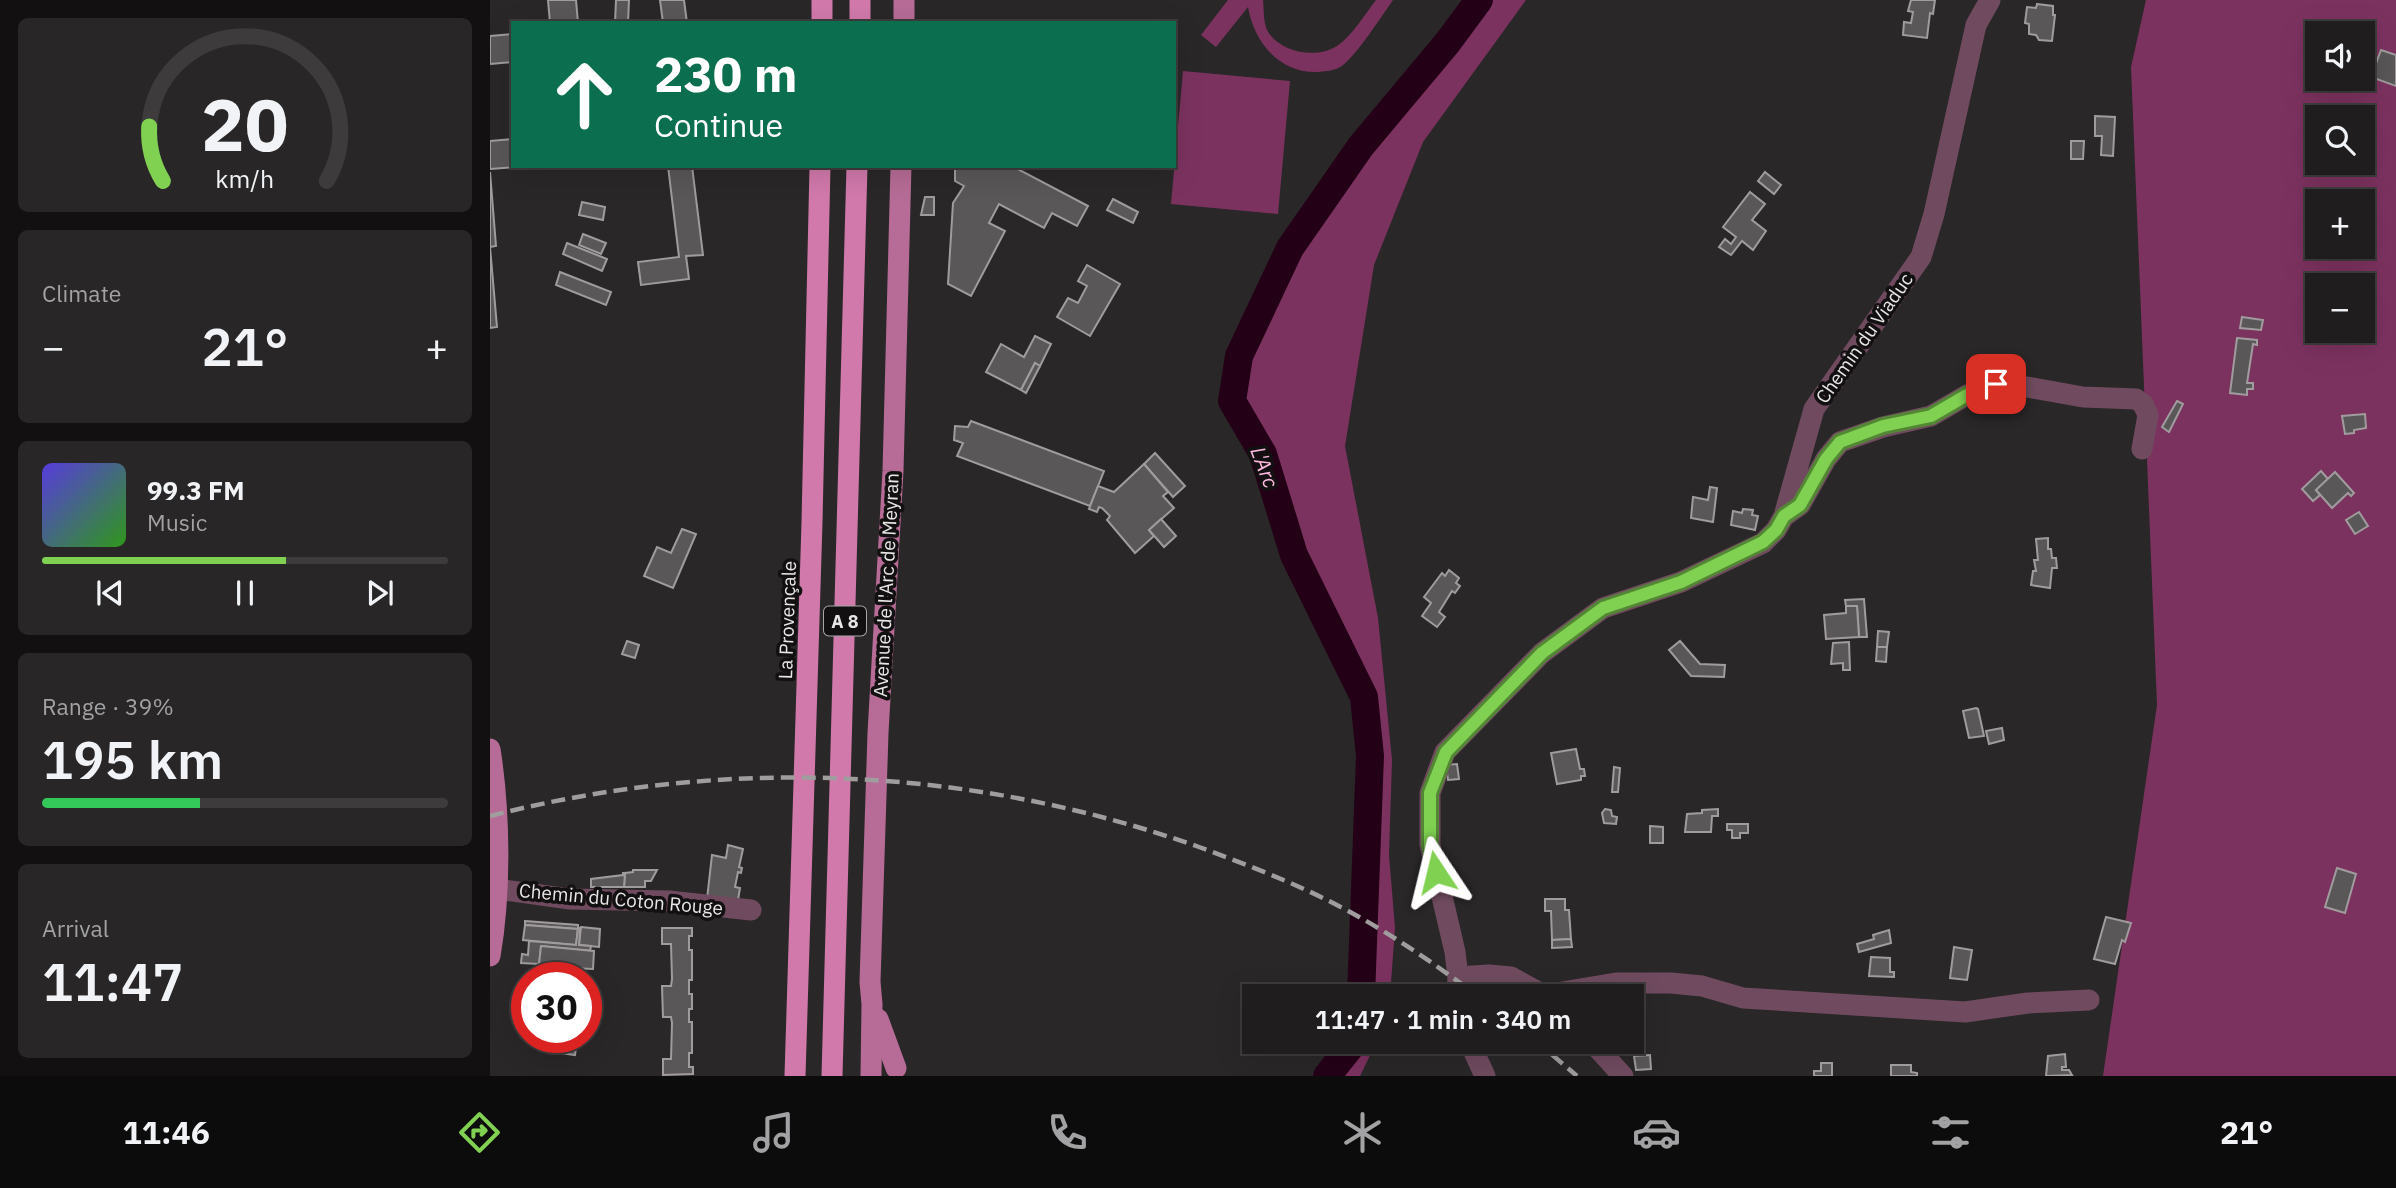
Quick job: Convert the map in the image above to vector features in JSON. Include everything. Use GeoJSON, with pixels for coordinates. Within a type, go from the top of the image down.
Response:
{"type":"FeatureCollection","features":[{"type":"Feature","properties":{"kind":"highway"},"geometry":{"type":"LineString","coordinates":[[821,21],[822,0]]}},
{"type":"Feature","properties":{"kind":"highway"},"geometry":{"type":"LineString","coordinates":[[860,0],[860,21]]}},
{"type":"Feature","properties":{"kind":"highway","name":"La Provençale"},"geometry":{"type":"LineString","coordinates":[[795,1076],[813,523],[820,168]]}},
{"type":"Feature","properties":{"kind":"highway","name":"A 8"},"geometry":{"type":"LineString","coordinates":[[832,1076],[857,168]]}},
{"type":"Feature","properties":{"kind":"main road"},"geometry":{"type":"LineString","coordinates":[[904,0],[904,21]]}},
{"type":"Feature","properties":{"kind":"main road","name":"Avenue de l'Arc de Meyran"},"geometry":{"type":"LineString","coordinates":[[871,1076],[870,982],[875,810],[893,471],[901,168]]}},
{"type":"Feature","properties":{"kind":"main road"},"geometry":{"type":"LineString","coordinates":[[490,749],[494,889],[490,956]]}},
{"type":"Feature","properties":{"kind":"main road","name":"Avenue de l'Arc de Meyran"},"geometry":{"type":"LineString","coordinates":[[872,1004],[902,1072]]}},
{"type":"Feature","properties":{"kind":"main road"},"geometry":{"type":"LineString","coordinates":[[871,1076],[887,1067],[902,1072]]}},
{"type":"Feature","properties":{"kind":"street","name":"Chemin du Viaduc"},"geometry":{"type":"LineString","coordinates":[[1457,984],[1455,952],[1430,845],[1430,793],[1446,752],[1542,653],[1603,608],[1681,582],[1763,542],[1776,530],[1784,516],[1814,409],[1921,257],[1934,214],[1976,25],[1990,0]]}},
{"type":"Feature","properties":{"kind":"street"},"geometry":{"type":"LineString","coordinates":[[1784,516],[1800,505],[1826,459],[1840,442],[1883,426],[1931,416],[1967,395],[1996,384],[2083,397],[2136,398],[2143,404],[2148,415],[2142,449]]}},
{"type":"Feature","properties":{"kind":"street","name":"Chemin du Coton Rouge"},"geometry":{"type":"LineString","coordinates":[[494,889],[569,899],[669,901],[751,910]]}},
{"type":"Feature","properties":{"kind":"street"},"geometry":{"type":"LineString","coordinates":[[1463,984],[1489,975],[1511,977],[1523,984]]}},
{"type":"Feature","properties":{"kind":"street"},"geometry":{"type":"LineString","coordinates":[[1610,984],[1671,983],[1702,986],[1743,998],[1965,1012],[2028,1003],[2089,1000]]}},
{"type":"Feature","properties":{"kind":"street"},"geometry":{"type":"LineString","coordinates":[[1475,1054],[1485,1076]]}},
{"type":"Feature","properties":{"kind":"street"},"geometry":{"type":"LineString","coordinates":[[1603,1054],[1623,1076]]}},
{"type":"Feature","properties":{"kind":"shaded area"},"geometry":{"type":"Polygon","coordinates":[[[1228,0],[1263,0],[1265,25],[1274,39],[1290,49],[1310,53],[1329,50],[1343,42],[1376,0],[1393,0],[1343,65],[1317,72],[1291,67],[1270,53],[1256,32],[1248,7],[1216,47],[1201,35],[1228,0]]]}},
{"type":"Feature","properties":{"kind":"shaded area"},"geometry":{"type":"Polygon","coordinates":[[[1478,0],[1526,0],[1423,142],[1374,265],[1345,446],[1378,618],[1392,760],[1389,855],[1395,928],[1391,984],[1361,984],[1370,756],[1364,697],[1294,555],[1263,454],[1232,401],[1239,356],[1290,248],[1361,146],[1448,43],[1478,0]]]}},
{"type":"Feature","properties":{"kind":"shaded area"},"geometry":{"type":"Polygon","coordinates":[[[2146,0],[2396,0],[2396,1076],[2103,1076],[2157,705],[2131,67],[2146,0]]]}},
{"type":"Feature","properties":{"kind":"shaded area"},"geometry":{"type":"Polygon","coordinates":[[[1183,71],[1290,81],[1278,214],[1171,204],[1183,71]]]}},
{"type":"Feature","properties":{"kind":"shaded area"},"geometry":{"type":"Polygon","coordinates":[[[1345,1054],[1371,1054],[1360,1076],[1327,1076],[1345,1054]]]}},
{"type":"Feature","properties":{"kind":"building"},"geometry":{"type":"Polygon","coordinates":[[[548,0],[576,0],[578,21],[550,21],[548,0]]]}},
{"type":"Feature","properties":{"kind":"building"},"geometry":{"type":"Polygon","coordinates":[[[616,0],[629,0],[628,21],[615,21],[616,0]]]}},
{"type":"Feature","properties":{"kind":"building"},"geometry":{"type":"Polygon","coordinates":[[[660,0],[684,0],[687,21],[663,21],[660,0]]]}},
{"type":"Feature","properties":{"kind":"building"},"geometry":{"type":"Polygon","coordinates":[[[1911,0],[1935,0],[1933,14],[1930,13],[1927,38],[1903,35],[1904,22],[1911,23],[1913,12],[1908,11],[1911,0]]]}},
{"type":"Feature","properties":{"kind":"building"},"geometry":{"type":"Polygon","coordinates":[[[2037,4],[2053,6],[2055,15],[2052,41],[2039,40],[2036,35],[2029,34],[2029,24],[2025,23],[2027,7],[2036,8],[2037,4]]]}},
{"type":"Feature","properties":{"kind":"building"},"geometry":{"type":"Polygon","coordinates":[[[511,34],[511,62],[490,64],[490,36],[511,34]]]}},
{"type":"Feature","properties":{"kind":"building"},"geometry":{"type":"Polygon","coordinates":[[[2381,50],[2396,55],[2396,86],[2375,78],[2375,66],[2381,50]]]}},
{"type":"Feature","properties":{"kind":"building"},"geometry":{"type":"Polygon","coordinates":[[[2095,116],[2115,117],[2113,156],[2101,155],[2102,136],[2095,136],[2095,116]]]}},
{"type":"Feature","properties":{"kind":"building"},"geometry":{"type":"Polygon","coordinates":[[[511,139],[511,167],[490,169],[490,141],[511,139]]]}},
{"type":"Feature","properties":{"kind":"building"},"geometry":{"type":"Polygon","coordinates":[[[2071,141],[2084,141],[2083,159],[2071,159],[2071,141]]]}},
{"type":"Feature","properties":{"kind":"building"},"geometry":{"type":"Polygon","coordinates":[[[668,168],[692,168],[703,255],[686,256],[689,279],[641,285],[638,262],[679,257],[668,168]]]}},
{"type":"Feature","properties":{"kind":"building"},"geometry":{"type":"Polygon","coordinates":[[[955,168],[1016,168],[1088,206],[1077,226],[1052,213],[1044,228],[999,204],[989,223],[1005,231],[971,296],[948,284],[953,203],[964,186],[955,181],[955,168]]]}},
{"type":"Feature","properties":{"kind":"building"},"geometry":{"type":"Polygon","coordinates":[[[490,172],[496,246],[490,247],[490,172]]]}},
{"type":"Feature","properties":{"kind":"building"},"geometry":{"type":"Polygon","coordinates":[[[1765,172],[1781,185],[1774,194],[1758,181],[1765,172]]]}},
{"type":"Feature","properties":{"kind":"building"},"geometry":{"type":"Polygon","coordinates":[[[1750,192],[1765,204],[1752,220],[1766,231],[1753,250],[1742,241],[1731,255],[1719,247],[1725,239],[1731,244],[1736,237],[1723,227],[1750,192]]]}},
{"type":"Feature","properties":{"kind":"building"},"geometry":{"type":"Polygon","coordinates":[[[925,197],[934,197],[934,215],[921,215],[925,197]]]}},
{"type":"Feature","properties":{"kind":"building"},"geometry":{"type":"Polygon","coordinates":[[[1113,199],[1138,212],[1133,223],[1107,210],[1113,199]]]}},
{"type":"Feature","properties":{"kind":"building"},"geometry":{"type":"Polygon","coordinates":[[[582,202],[605,207],[603,220],[579,215],[582,202]]]}},
{"type":"Feature","properties":{"kind":"building"},"geometry":{"type":"Polygon","coordinates":[[[583,234],[606,243],[601,254],[579,245],[583,234]]]}},
{"type":"Feature","properties":{"kind":"building"},"geometry":{"type":"Polygon","coordinates":[[[567,243],[607,259],[602,271],[563,254],[567,243]]]}},
{"type":"Feature","properties":{"kind":"building"},"geometry":{"type":"Polygon","coordinates":[[[490,247],[497,327],[490,328],[490,247]]]}},
{"type":"Feature","properties":{"kind":"building"},"geometry":{"type":"Polygon","coordinates":[[[1087,265],[1120,284],[1090,336],[1057,317],[1068,298],[1078,303],[1087,286],[1078,281],[1087,265]]]}},
{"type":"Feature","properties":{"kind":"building"},"geometry":{"type":"Polygon","coordinates":[[[560,272],[611,292],[606,305],[556,285],[560,272]]]}},
{"type":"Feature","properties":{"kind":"building"},"geometry":{"type":"Polygon","coordinates":[[[2242,317],[2263,320],[2261,330],[2240,328],[2242,317]]]}},
{"type":"Feature","properties":{"kind":"building"},"geometry":{"type":"Polygon","coordinates":[[[1035,336],[1051,344],[1040,366],[1035,363],[1021,390],[986,372],[1001,344],[1024,357],[1035,336]]]}},
{"type":"Feature","properties":{"kind":"building"},"geometry":{"type":"Polygon","coordinates":[[[2237,338],[2257,340],[2257,345],[2253,344],[2247,383],[2253,383],[2253,389],[2247,389],[2247,395],[2230,393],[2237,338]]]}},
{"type":"Feature","properties":{"kind":"building"},"geometry":{"type":"Polygon","coordinates":[[[1035,363],[1040,366],[1026,393],[1021,390],[1035,363]]]}},
{"type":"Feature","properties":{"kind":"building"},"geometry":{"type":"Polygon","coordinates":[[[2177,401],[2183,404],[2169,432],[2162,427],[2177,401]]]}},
{"type":"Feature","properties":{"kind":"building"},"geometry":{"type":"Polygon","coordinates":[[[2365,414],[2366,428],[2345,434],[2342,416],[2365,414]]]}},
{"type":"Feature","properties":{"kind":"building"},"geometry":{"type":"Polygon","coordinates":[[[971,421],[1104,471],[1090,506],[957,456],[963,443],[954,440],[955,426],[968,427],[971,421]]]}},
{"type":"Feature","properties":{"kind":"building"},"geometry":{"type":"Polygon","coordinates":[[[1155,453],[1185,486],[1173,497],[1144,464],[1155,453]]]}},
{"type":"Feature","properties":{"kind":"building"},"geometry":{"type":"Polygon","coordinates":[[[1144,464],[1168,492],[1163,496],[1174,508],[1149,530],[1154,536],[1135,553],[1107,520],[1110,516],[1102,508],[1099,507],[1097,512],[1089,509],[1098,486],[1114,492],[1144,464]]]}},
{"type":"Feature","properties":{"kind":"building"},"geometry":{"type":"Polygon","coordinates":[[[2321,471],[2328,479],[2316,490],[2320,495],[2313,501],[2302,489],[2321,471]]]}},
{"type":"Feature","properties":{"kind":"building"},"geometry":{"type":"Polygon","coordinates":[[[2335,472],[2354,493],[2351,496],[2348,493],[2332,508],[2316,490],[2335,472]]]}},
{"type":"Feature","properties":{"kind":"building"},"geometry":{"type":"Polygon","coordinates":[[[1710,487],[1717,488],[1713,522],[1691,518],[1693,497],[1708,500],[1710,487]]]}},
{"type":"Feature","properties":{"kind":"building"},"geometry":{"type":"Polygon","coordinates":[[[1743,509],[1753,510],[1752,515],[1758,516],[1755,530],[1731,525],[1733,511],[1742,513],[1743,509]]]}},
{"type":"Feature","properties":{"kind":"building"},"geometry":{"type":"Polygon","coordinates":[[[2359,512],[2368,526],[2355,534],[2346,520],[2359,512]]]}},
{"type":"Feature","properties":{"kind":"building"},"geometry":{"type":"Polygon","coordinates":[[[1161,519],[1176,536],[1164,547],[1149,530],[1161,519]]]}},
{"type":"Feature","properties":{"kind":"building"},"geometry":{"type":"Polygon","coordinates":[[[682,529],[696,534],[673,588],[644,576],[657,547],[671,553],[682,529]]]}},
{"type":"Feature","properties":{"kind":"building"},"geometry":{"type":"Polygon","coordinates":[[[2048,538],[2048,549],[2051,549],[2052,558],[2056,558],[2057,568],[2052,568],[2050,588],[2031,585],[2033,571],[2036,571],[2034,560],[2038,560],[2036,539],[2048,538]]]}},
{"type":"Feature","properties":{"kind":"building"},"geometry":{"type":"Polygon","coordinates":[[[1449,570],[1459,578],[1456,583],[1460,586],[1455,593],[1452,591],[1439,612],[1445,617],[1437,627],[1422,616],[1431,603],[1424,597],[1442,573],[1445,576],[1449,570]]]}},
{"type":"Feature","properties":{"kind":"building"},"geometry":{"type":"Polygon","coordinates":[[[1864,599],[1867,637],[1859,637],[1857,606],[1846,606],[1845,600],[1864,599]]]}},
{"type":"Feature","properties":{"kind":"building"},"geometry":{"type":"Polygon","coordinates":[[[1846,606],[1857,606],[1859,637],[1826,639],[1824,615],[1846,613],[1846,606]]]}},
{"type":"Feature","properties":{"kind":"building"},"geometry":{"type":"Polygon","coordinates":[[[1878,631],[1889,632],[1887,647],[1877,647],[1878,631]]]}},
{"type":"Feature","properties":{"kind":"building"},"geometry":{"type":"Polygon","coordinates":[[[627,641],[639,645],[635,658],[622,654],[627,641]]]}},
{"type":"Feature","properties":{"kind":"building"},"geometry":{"type":"Polygon","coordinates":[[[1680,641],[1700,664],[1725,665],[1724,677],[1691,676],[1669,650],[1680,641]]]}},
{"type":"Feature","properties":{"kind":"building"},"geometry":{"type":"Polygon","coordinates":[[[1849,642],[1850,670],[1843,670],[1843,663],[1831,664],[1833,643],[1849,642]]]}},
{"type":"Feature","properties":{"kind":"building"},"geometry":{"type":"Polygon","coordinates":[[[1877,647],[1887,647],[1886,662],[1876,661],[1877,647]]]}},
{"type":"Feature","properties":{"kind":"building"},"geometry":{"type":"Polygon","coordinates":[[[1976,708],[1984,736],[1969,738],[1963,711],[1976,708]]]}},
{"type":"Feature","properties":{"kind":"building"},"geometry":{"type":"Polygon","coordinates":[[[2002,728],[2004,740],[1989,744],[1986,731],[2002,728]]]}},
{"type":"Feature","properties":{"kind":"building"},"geometry":{"type":"Polygon","coordinates":[[[1576,749],[1580,769],[1584,769],[1585,776],[1581,776],[1581,780],[1557,784],[1551,753],[1576,749]]]}},
{"type":"Feature","properties":{"kind":"building"},"geometry":{"type":"Polygon","coordinates":[[[1457,764],[1459,779],[1448,780],[1446,765],[1457,764]]]}},
{"type":"Feature","properties":{"kind":"building"},"geometry":{"type":"Polygon","coordinates":[[[1614,767],[1620,768],[1618,792],[1612,792],[1614,767]]]}},
{"type":"Feature","properties":{"kind":"building"},"geometry":{"type":"Polygon","coordinates":[[[1605,809],[1611,810],[1612,816],[1617,817],[1616,824],[1604,823],[1602,813],[1605,809]]]}},
{"type":"Feature","properties":{"kind":"building"},"geometry":{"type":"Polygon","coordinates":[[[1718,809],[1718,816],[1712,816],[1711,832],[1685,832],[1687,814],[1718,809]]]}},
{"type":"Feature","properties":{"kind":"building"},"geometry":{"type":"Polygon","coordinates":[[[1727,824],[1748,824],[1748,833],[1740,833],[1740,838],[1732,838],[1732,830],[1727,830],[1727,824]]]}},
{"type":"Feature","properties":{"kind":"building"},"geometry":{"type":"Polygon","coordinates":[[[1650,826],[1663,827],[1663,843],[1650,843],[1650,826]]]}},
{"type":"Feature","properties":{"kind":"building"},"geometry":{"type":"Polygon","coordinates":[[[728,845],[743,849],[739,867],[742,868],[741,873],[738,872],[735,887],[740,888],[738,900],[707,899],[712,855],[726,858],[728,845]]]}},
{"type":"Feature","properties":{"kind":"building"},"geometry":{"type":"Polygon","coordinates":[[[2337,868],[2356,874],[2345,913],[2325,907],[2337,868]]]}},
{"type":"Feature","properties":{"kind":"building"},"geometry":{"type":"Polygon","coordinates":[[[633,870],[657,870],[651,881],[645,881],[645,887],[624,887],[625,873],[633,870]]]}},
{"type":"Feature","properties":{"kind":"building"},"geometry":{"type":"Polygon","coordinates":[[[623,873],[624,887],[591,887],[591,879],[623,873]]]}},
{"type":"Feature","properties":{"kind":"building"},"geometry":{"type":"Polygon","coordinates":[[[1545,899],[1565,899],[1565,910],[1569,910],[1571,939],[1552,940],[1551,911],[1545,911],[1545,899]]]}},
{"type":"Feature","properties":{"kind":"building"},"geometry":{"type":"Polygon","coordinates":[[[2106,917],[2131,923],[2125,942],[2122,940],[2115,964],[2094,959],[2106,917]]]}},
{"type":"Feature","properties":{"kind":"building"},"geometry":{"type":"Polygon","coordinates":[[[525,921],[578,925],[578,929],[525,925],[525,921]]]}},
{"type":"Feature","properties":{"kind":"building"},"geometry":{"type":"Polygon","coordinates":[[[525,925],[578,929],[576,945],[523,940],[525,925]]]}},
{"type":"Feature","properties":{"kind":"building"},"geometry":{"type":"Polygon","coordinates":[[[581,927],[600,929],[599,947],[579,945],[581,927]]]}},
{"type":"Feature","properties":{"kind":"building"},"geometry":{"type":"Polygon","coordinates":[[[580,928],[579,945],[591,946],[590,951],[541,946],[539,962],[521,962],[522,954],[528,955],[529,941],[576,945],[580,928]]]}},
{"type":"Feature","properties":{"kind":"building"},"geometry":{"type":"Polygon","coordinates":[[[662,928],[692,928],[692,936],[689,936],[689,950],[692,950],[689,994],[692,994],[692,1009],[689,1009],[689,1022],[692,1022],[692,1053],[689,1053],[689,1067],[693,1067],[693,1074],[663,1075],[663,1059],[671,1059],[672,1023],[671,1017],[663,1017],[662,986],[671,986],[672,979],[671,944],[662,944],[662,928]]]}},
{"type":"Feature","properties":{"kind":"building"},"geometry":{"type":"Polygon","coordinates":[[[1889,930],[1891,943],[1859,952],[1857,944],[1874,939],[1873,935],[1889,930]]]}},
{"type":"Feature","properties":{"kind":"building"},"geometry":{"type":"Polygon","coordinates":[[[1571,939],[1572,947],[1552,948],[1552,940],[1571,939]]]}},
{"type":"Feature","properties":{"kind":"building"},"geometry":{"type":"Polygon","coordinates":[[[541,946],[594,951],[593,962],[539,962],[541,946]]]}},
{"type":"Feature","properties":{"kind":"building"},"geometry":{"type":"Polygon","coordinates":[[[1954,947],[1972,950],[1967,980],[1950,978],[1954,947]]]}},
{"type":"Feature","properties":{"kind":"building"},"geometry":{"type":"Polygon","coordinates":[[[1871,957],[1890,958],[1890,972],[1894,972],[1894,977],[1869,976],[1871,957]]]}},
{"type":"Feature","properties":{"kind":"building"},"geometry":{"type":"Polygon","coordinates":[[[2065,1054],[2066,1067],[2062,1067],[2062,1070],[2069,1070],[2072,1075],[2046,1076],[2048,1056],[2065,1054]]]}},
{"type":"Feature","properties":{"kind":"building"},"geometry":{"type":"Polygon","coordinates":[[[1650,1055],[1651,1069],[1636,1070],[1634,1056],[1650,1055]]]}},
{"type":"Feature","properties":{"kind":"building"},"geometry":{"type":"Polygon","coordinates":[[[1821,1063],[1832,1063],[1832,1076],[1814,1076],[1814,1071],[1821,1071],[1821,1063]]]}},
{"type":"Feature","properties":{"kind":"building"},"geometry":{"type":"Polygon","coordinates":[[[1891,1065],[1911,1065],[1911,1072],[1917,1073],[1917,1076],[1891,1076],[1891,1065]]]}},
{"type":"Feature","properties":{"kind":"waterway","name":"L'Arc"},"geometry":{"type":"LineString","coordinates":[[1361,984],[1370,756],[1364,697],[1294,555],[1263,454],[1232,401],[1239,356],[1290,248],[1361,146],[1448,42],[1479,0]]}},
{"type":"Feature","properties":{"kind":"waterway","name":"L'Arc"},"geometry":{"type":"LineString","coordinates":[[1327,1076],[1345,1054]]}},
{"type":"Feature","properties":{"kind":"railway"},"geometry":{"type":"LineString","coordinates":[[490,816],[578,797],[667,784],[757,778],[847,779],[936,786],[1025,800],[1113,820],[1199,847],[1285,881],[1372,925],[1461,984]]}},
{"type":"Feature","properties":{"kind":"railway"},"geometry":{"type":"LineString","coordinates":[[1551,1054],[1577,1076]]}},
{"type":"Feature","properties":{"kind":"route"},"geometry":{"type":"LineString","coordinates":[[1436,872],[1430,845],[1430,793],[1446,752],[1542,653],[1603,608],[1681,582],[1763,542],[1776,530],[1784,516],[1800,505],[1826,459],[1840,442],[1883,426],[1931,416],[1967,395],[1996,384]]}}]}
